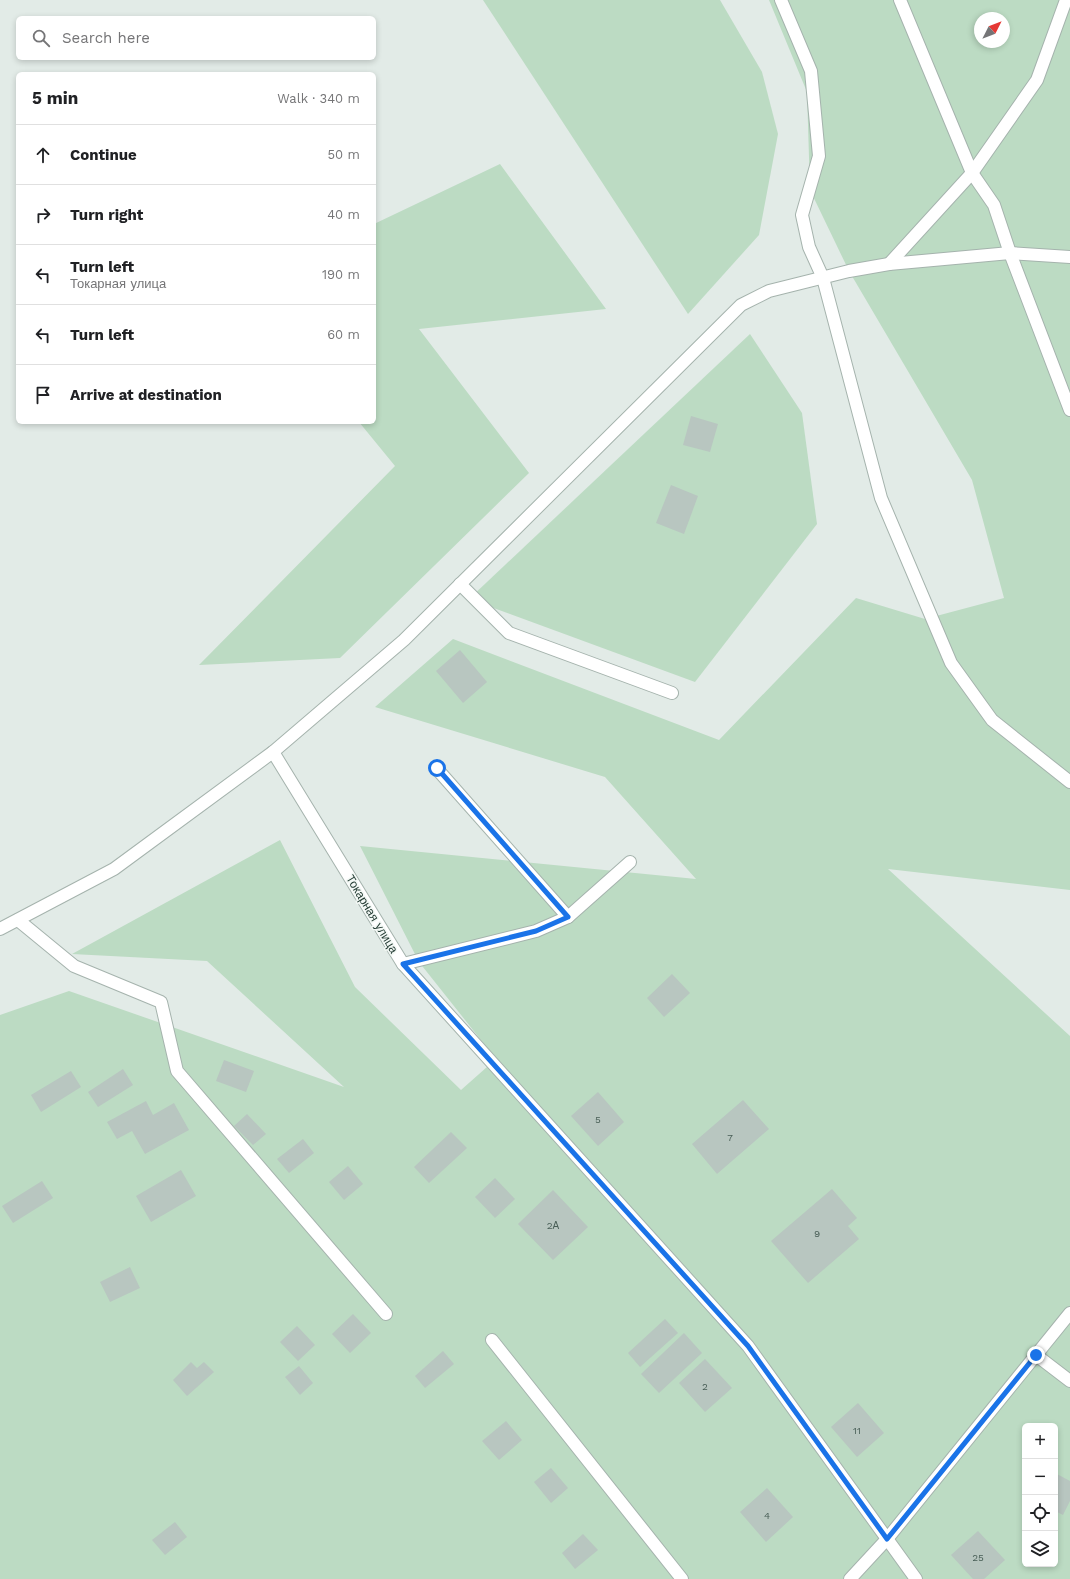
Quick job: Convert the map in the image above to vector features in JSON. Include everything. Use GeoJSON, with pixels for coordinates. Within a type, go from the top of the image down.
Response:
{"type":"FeatureCollection","features":[{"type":"Feature","properties":{"kind":"street"},"geometry":{"type":"LineString","coordinates":[[781,0],[811,71],[819,156],[802,215],[809,247],[823,278],[881,498],[951,663],[992,720],[1070,782]]}},
{"type":"Feature","properties":{"kind":"street"},"geometry":{"type":"LineString","coordinates":[[900,0],[972,173],[994,205],[1010,253],[1070,410]]}},
{"type":"Feature","properties":{"kind":"street"},"geometry":{"type":"LineString","coordinates":[[889,264],[972,173],[1037,80],[1066,0]]}},
{"type":"Feature","properties":{"kind":"street"},"geometry":{"type":"LineString","coordinates":[[0,929],[114,869],[273,752],[404,640],[741,305],[769,291],[849,271],[889,264],[1010,253],[1070,257]]}},
{"type":"Feature","properties":{"kind":"street"},"geometry":{"type":"LineString","coordinates":[[460,584],[509,633],[672,693]]}},
{"type":"Feature","properties":{"kind":"street","name":"Токарная улица"},"geometry":{"type":"LineString","coordinates":[[273,752],[403,964],[748,1346],[916,1579]]}},
{"type":"Feature","properties":{"kind":"street"},"geometry":{"type":"LineString","coordinates":[[437,768],[568,917]]}},
{"type":"Feature","properties":{"kind":"street"},"geometry":{"type":"LineString","coordinates":[[403,964],[536,931],[568,917],[630,862]]}},
{"type":"Feature","properties":{"kind":"street"},"geometry":{"type":"LineString","coordinates":[[18,920],[74,966],[161,1002],[177,1072],[386,1314]]}},
{"type":"Feature","properties":{"kind":"street"},"geometry":{"type":"LineString","coordinates":[[850,1579],[887,1539],[1070,1313]]}},
{"type":"Feature","properties":{"kind":"street"},"geometry":{"type":"LineString","coordinates":[[492,1340],[682,1579]]}},
{"type":"Feature","properties":{"kind":"street"},"geometry":{"type":"LineString","coordinates":[[1036,1355],[1070,1381]]}},
{"type":"Feature","properties":{"kind":"green space"},"geometry":{"type":"Polygon","coordinates":[[[483,0],[720,0],[762,72],[778,134],[759,235],[688,314],[483,0]]]}},
{"type":"Feature","properties":{"kind":"green space"},"geometry":{"type":"Polygon","coordinates":[[[769,0],[1070,0],[1070,890],[888,869],[1070,1036],[1070,1579],[0,1579],[0,1015],[69,991],[344,1087],[207,961],[72,954],[280,840],[355,987],[461,1090],[496,1059],[419,962],[360,846],[696,879],[605,777],[375,707],[453,639],[719,740],[856,598],[925,619],[1004,598],[972,480],[849,271],[810,190],[807,92],[769,0]]]}},
{"type":"Feature","properties":{"kind":"green space"},"geometry":{"type":"Polygon","coordinates":[[[500,164],[606,309],[419,329],[529,473],[340,658],[199,665],[395,466],[361,424],[376,424],[376,223],[500,164]]]}},
{"type":"Feature","properties":{"kind":"green space"},"geometry":{"type":"Polygon","coordinates":[[[750,334],[802,413],[817,524],[695,682],[469,599],[750,334]]]}},
{"type":"Feature","properties":{"kind":"building"},"geometry":{"type":"Polygon","coordinates":[[[691,416],[718,424],[710,452],[683,445],[691,416]]]}},
{"type":"Feature","properties":{"kind":"building"},"geometry":{"type":"Polygon","coordinates":[[[671,485],[698,496],[684,534],[656,523],[671,485]]]}},
{"type":"Feature","properties":{"kind":"building"},"geometry":{"type":"Polygon","coordinates":[[[460,650],[487,682],[463,703],[436,671],[460,650]]]}},
{"type":"Feature","properties":{"kind":"building"},"geometry":{"type":"Polygon","coordinates":[[[672,974],[690,993],[664,1017],[647,998],[672,974]]]}},
{"type":"Feature","properties":{"kind":"building"},"geometry":{"type":"Polygon","coordinates":[[[224,1060],[254,1071],[246,1092],[216,1081],[224,1060]]]}},
{"type":"Feature","properties":{"kind":"building"},"geometry":{"type":"Polygon","coordinates":[[[123,1069],[133,1085],[98,1107],[88,1092],[123,1069]]]}},
{"type":"Feature","properties":{"kind":"building"},"geometry":{"type":"Polygon","coordinates":[[[71,1071],[81,1087],[41,1112],[31,1095],[71,1071]]]}},
{"type":"Feature","properties":{"kind":"building"},"geometry":{"type":"Polygon","coordinates":[[[598,1092],[624,1122],[598,1146],[571,1116],[598,1092]]]}},
{"type":"Feature","properties":{"kind":"building"},"geometry":{"type":"Polygon","coordinates":[[[743,1100],[769,1129],[717,1174],[692,1144],[743,1100]]]}},
{"type":"Feature","properties":{"kind":"building"},"geometry":{"type":"Polygon","coordinates":[[[146,1101],[153,1115],[174,1103],[189,1130],[145,1154],[132,1131],[117,1139],[107,1122],[146,1101]]]}},
{"type":"Feature","properties":{"kind":"building"},"geometry":{"type":"Polygon","coordinates":[[[247,1114],[266,1134],[253,1145],[234,1126],[247,1114]]]}},
{"type":"Feature","properties":{"kind":"building"},"geometry":{"type":"Polygon","coordinates":[[[451,1132],[467,1148],[429,1183],[414,1167],[451,1132]]]}},
{"type":"Feature","properties":{"kind":"building"},"geometry":{"type":"Polygon","coordinates":[[[303,1139],[314,1153],[289,1173],[277,1159],[303,1139]]]}},
{"type":"Feature","properties":{"kind":"building"},"geometry":{"type":"Polygon","coordinates":[[[348,1166],[363,1184],[344,1200],[329,1182],[348,1166]]]}},
{"type":"Feature","properties":{"kind":"building"},"geometry":{"type":"Polygon","coordinates":[[[181,1170],[196,1196],[151,1222],[136,1196],[181,1170]]]}},
{"type":"Feature","properties":{"kind":"building"},"geometry":{"type":"Polygon","coordinates":[[[495,1178],[515,1199],[495,1218],[475,1197],[495,1178]]]}},
{"type":"Feature","properties":{"kind":"building"},"geometry":{"type":"Polygon","coordinates":[[[42,1181],[53,1198],[13,1223],[2,1206],[42,1181]]]}},
{"type":"Feature","properties":{"kind":"building"},"geometry":{"type":"Polygon","coordinates":[[[832,1189],[857,1218],[848,1226],[859,1239],[808,1283],[771,1241],[832,1189]]]}},
{"type":"Feature","properties":{"kind":"building"},"geometry":{"type":"Polygon","coordinates":[[[553,1190],[588,1227],[553,1260],[518,1224],[553,1190]]]}},
{"type":"Feature","properties":{"kind":"building"},"geometry":{"type":"Polygon","coordinates":[[[130,1267],[140,1288],[110,1302],[100,1282],[130,1267]]]}},
{"type":"Feature","properties":{"kind":"building"},"geometry":{"type":"Polygon","coordinates":[[[353,1314],[371,1333],[350,1353],[332,1334],[353,1314]]]}},
{"type":"Feature","properties":{"kind":"building"},"geometry":{"type":"Polygon","coordinates":[[[665,1319],[678,1333],[640,1367],[628,1353],[665,1319]]]}},
{"type":"Feature","properties":{"kind":"building"},"geometry":{"type":"Polygon","coordinates":[[[297,1326],[315,1345],[298,1361],[280,1342],[297,1326]]]}},
{"type":"Feature","properties":{"kind":"building"},"geometry":{"type":"Polygon","coordinates":[[[684,1333],[702,1353],[659,1393],[641,1374],[684,1333]]]}},
{"type":"Feature","properties":{"kind":"building"},"geometry":{"type":"Polygon","coordinates":[[[443,1351],[454,1364],[425,1388],[415,1376],[443,1351]]]}},
{"type":"Feature","properties":{"kind":"building"},"geometry":{"type":"Polygon","coordinates":[[[705,1359],[732,1388],[705,1412],[679,1383],[705,1359]]]}},
{"type":"Feature","properties":{"kind":"building"},"geometry":{"type":"Polygon","coordinates":[[[191,1362],[197,1368],[204,1362],[214,1372],[187,1396],[173,1380],[191,1362]]]}},
{"type":"Feature","properties":{"kind":"building"},"geometry":{"type":"Polygon","coordinates":[[[299,1366],[313,1383],[300,1395],[285,1377],[299,1366]]]}},
{"type":"Feature","properties":{"kind":"building"},"geometry":{"type":"Polygon","coordinates":[[[858,1403],[884,1433],[857,1457],[831,1427],[858,1403]]]}},
{"type":"Feature","properties":{"kind":"building"},"geometry":{"type":"Polygon","coordinates":[[[506,1421],[522,1440],[499,1460],[482,1441],[506,1421]]]}},
{"type":"Feature","properties":{"kind":"building"},"geometry":{"type":"Polygon","coordinates":[[[551,1468],[568,1488],[551,1503],[534,1482],[551,1468]]]}},
{"type":"Feature","properties":{"kind":"building"},"geometry":{"type":"Polygon","coordinates":[[[1058,1475],[1070,1481],[1070,1501],[1063,1515],[1058,1512],[1058,1475]]]}},
{"type":"Feature","properties":{"kind":"building"},"geometry":{"type":"Polygon","coordinates":[[[767,1488],[793,1517],[766,1542],[740,1512],[767,1488]]]}},
{"type":"Feature","properties":{"kind":"building"},"geometry":{"type":"Polygon","coordinates":[[[175,1522],[187,1537],[165,1555],[152,1540],[175,1522]]]}},
{"type":"Feature","properties":{"kind":"building"},"geometry":{"type":"Polygon","coordinates":[[[978,1531],[1005,1560],[984,1579],[973,1579],[951,1555],[978,1531]]]}},
{"type":"Feature","properties":{"kind":"building"},"geometry":{"type":"Polygon","coordinates":[[[583,1534],[598,1550],[575,1569],[562,1553],[583,1534]]]}},
{"type":"Feature","properties":{"kind":"route"},"geometry":{"type":"LineString","coordinates":[[437,768],[568,917],[536,931],[403,964],[748,1346],[887,1539],[1036,1355]]}}]}
